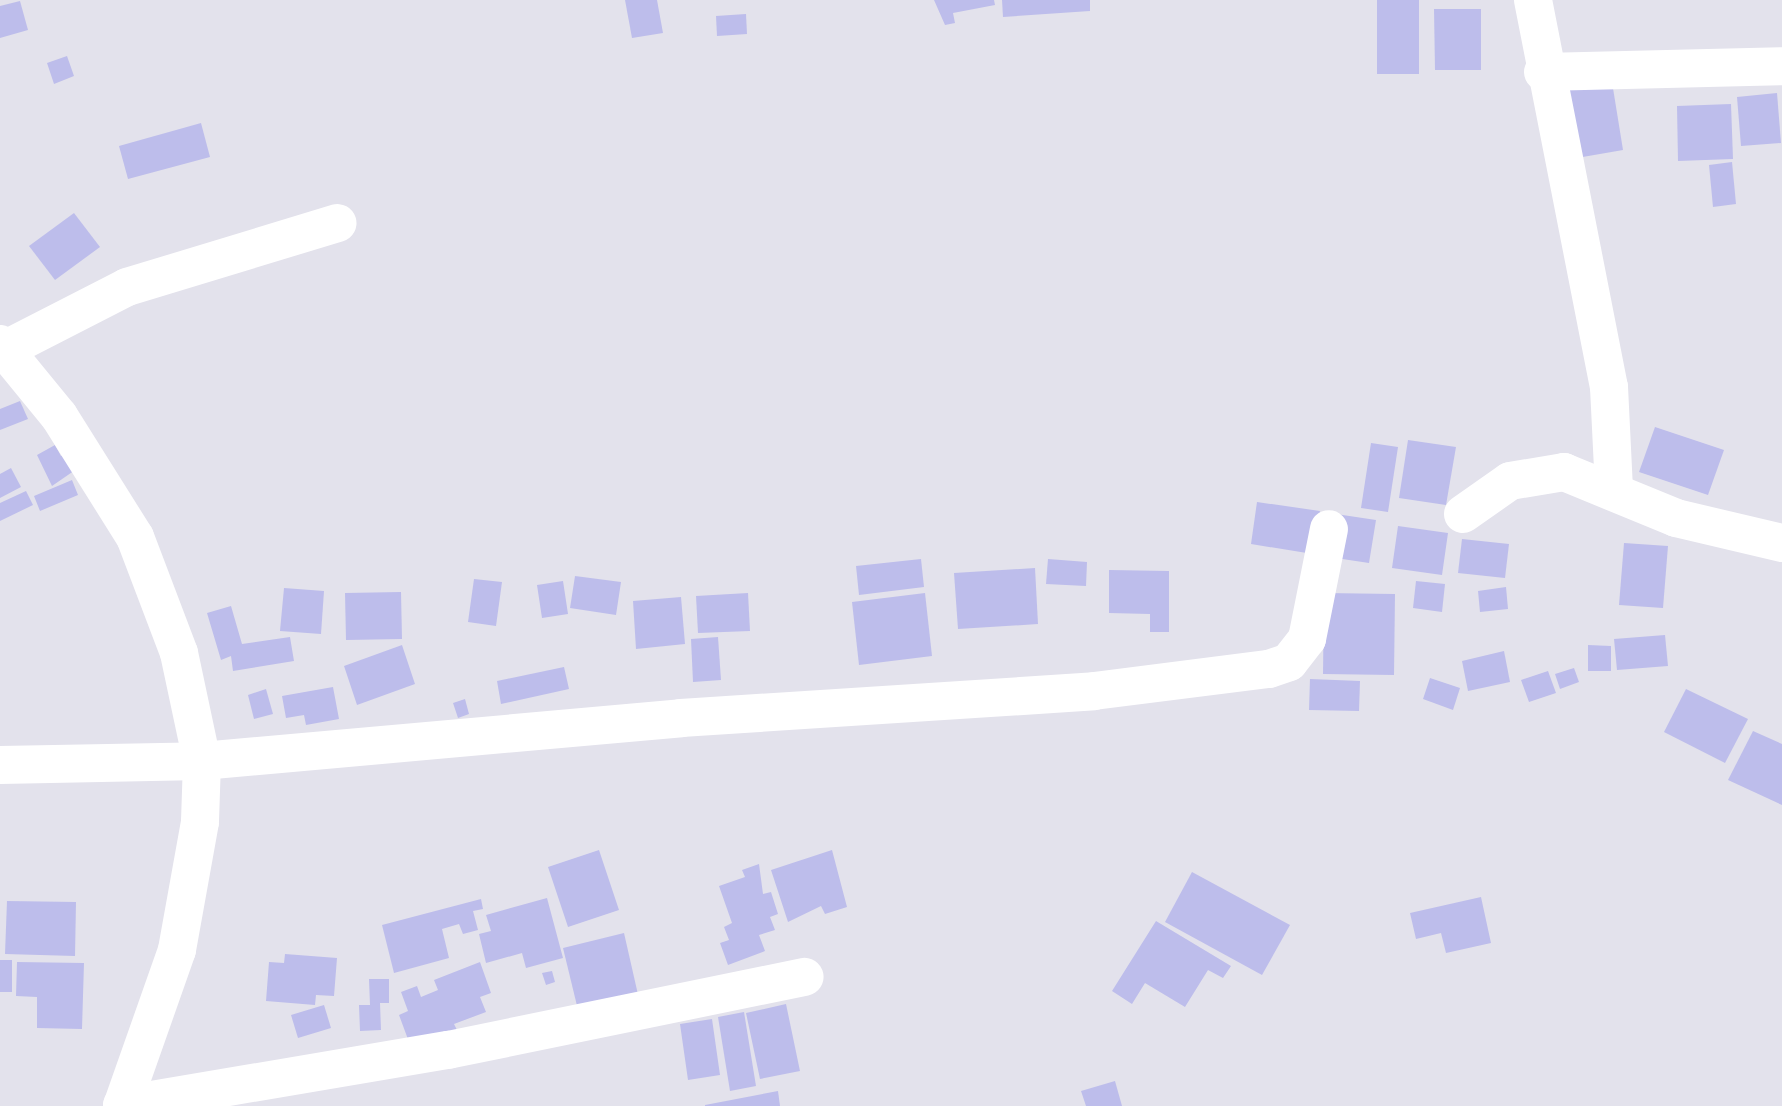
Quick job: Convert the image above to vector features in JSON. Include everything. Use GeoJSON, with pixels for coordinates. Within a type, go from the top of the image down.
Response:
{"type":"FeatureCollection","features":[{"type":"Feature","properties":{"kind":"street"},"geometry":{"type":"LineString","coordinates":[[1533,0],[1543,72],[1587,254],[1609,387],[1614,489]]}},
{"type":"Feature","properties":{"kind":"street"},"geometry":{"type":"LineString","coordinates":[[1543,72],[1782,66]]}},
{"type":"Feature","properties":{"kind":"street"},"geometry":{"type":"LineString","coordinates":[[337,223],[127,287],[2,347],[59,416],[135,537],[179,653],[202,761],[200,822],[177,950],[122,1105],[421,1055],[805,977]]}},
{"type":"Feature","properties":{"kind":"street"},"geometry":{"type":"LineString","coordinates":[[1463,514],[1510,481],[1538,473],[1564,472],[1614,489],[1676,518],[1782,543]]}},
{"type":"Feature","properties":{"kind":"street"},"geometry":{"type":"LineString","coordinates":[[0,765],[202,761],[681,719],[1094,691],[1269,669],[1289,662],[1307,639],[1329,529]]}},
{"type":"Feature","properties":{"kind":"building"},"geometry":{"type":"Polygon","coordinates":[[[625,0],[657,0],[663,33],[632,38],[625,0]]]}},
{"type":"Feature","properties":{"kind":"building"},"geometry":{"type":"Polygon","coordinates":[[[934,0],[994,0],[995,5],[953,13],[955,23],[945,25],[934,0]]]}},
{"type":"Feature","properties":{"kind":"building"},"geometry":{"type":"Polygon","coordinates":[[[1002,0],[1090,0],[1090,11],[1003,17],[1002,0]]]}},
{"type":"Feature","properties":{"kind":"building"},"geometry":{"type":"Polygon","coordinates":[[[1377,0],[1419,0],[1419,74],[1377,74],[1377,0]]]}},
{"type":"Feature","properties":{"kind":"building"},"geometry":{"type":"Polygon","coordinates":[[[20,1],[28,30],[0,38],[0,6],[20,1]]]}},
{"type":"Feature","properties":{"kind":"building"},"geometry":{"type":"Polygon","coordinates":[[[1434,9],[1481,9],[1481,70],[1435,70],[1434,9]]]}},
{"type":"Feature","properties":{"kind":"building"},"geometry":{"type":"Polygon","coordinates":[[[746,14],[747,34],[717,36],[716,16],[746,14]]]}},
{"type":"Feature","properties":{"kind":"building"},"geometry":{"type":"Polygon","coordinates":[[[67,56],[74,76],[54,84],[47,63],[67,56]]]}},
{"type":"Feature","properties":{"kind":"building"},"geometry":{"type":"Polygon","coordinates":[[[1612,82],[1623,150],[1571,159],[1561,90],[1612,82]]]}},
{"type":"Feature","properties":{"kind":"building"},"geometry":{"type":"Polygon","coordinates":[[[1777,93],[1781,143],[1741,146],[1737,97],[1777,93]]]}},
{"type":"Feature","properties":{"kind":"building"},"geometry":{"type":"Polygon","coordinates":[[[1731,104],[1733,159],[1678,161],[1677,106],[1731,104]]]}},
{"type":"Feature","properties":{"kind":"building"},"geometry":{"type":"Polygon","coordinates":[[[201,123],[210,157],[128,179],[119,146],[201,123]]]}},
{"type":"Feature","properties":{"kind":"building"},"geometry":{"type":"Polygon","coordinates":[[[1732,162],[1736,204],[1713,207],[1709,165],[1732,162]]]}},
{"type":"Feature","properties":{"kind":"building"},"geometry":{"type":"Polygon","coordinates":[[[74,213],[100,247],[55,280],[29,246],[74,213]]]}},
{"type":"Feature","properties":{"kind":"building"},"geometry":{"type":"Polygon","coordinates":[[[20,401],[28,419],[0,430],[0,409],[20,401]]]}},
{"type":"Feature","properties":{"kind":"building"},"geometry":{"type":"Polygon","coordinates":[[[1655,427],[1724,450],[1708,495],[1639,472],[1655,427]]]}},
{"type":"Feature","properties":{"kind":"building"},"geometry":{"type":"Polygon","coordinates":[[[1408,440],[1456,447],[1446,505],[1399,498],[1408,440]]]}},
{"type":"Feature","properties":{"kind":"building"},"geometry":{"type":"Polygon","coordinates":[[[1371,443],[1398,447],[1388,512],[1361,508],[1371,443]]]}},
{"type":"Feature","properties":{"kind":"building"},"geometry":{"type":"Polygon","coordinates":[[[55,445],[61,456],[72,450],[81,466],[52,486],[37,455],[55,445]]]}},
{"type":"Feature","properties":{"kind":"building"},"geometry":{"type":"Polygon","coordinates":[[[11,468],[21,487],[0,498],[0,474],[11,468]]]}},
{"type":"Feature","properties":{"kind":"building"},"geometry":{"type":"Polygon","coordinates":[[[72,480],[78,495],[40,511],[34,496],[72,480]]]}},
{"type":"Feature","properties":{"kind":"building"},"geometry":{"type":"Polygon","coordinates":[[[26,491],[33,505],[0,521],[0,503],[26,491]]]}},
{"type":"Feature","properties":{"kind":"building"},"geometry":{"type":"Polygon","coordinates":[[[1257,502],[1320,511],[1313,554],[1251,544],[1257,502]]]}},
{"type":"Feature","properties":{"kind":"building"},"geometry":{"type":"Polygon","coordinates":[[[1336,514],[1376,520],[1369,563],[1329,557],[1336,514]]]}},
{"type":"Feature","properties":{"kind":"building"},"geometry":{"type":"Polygon","coordinates":[[[1398,526],[1448,533],[1442,575],[1392,568],[1398,526]]]}},
{"type":"Feature","properties":{"kind":"building"},"geometry":{"type":"Polygon","coordinates":[[[1462,539],[1509,544],[1505,578],[1458,573],[1462,539]]]}},
{"type":"Feature","properties":{"kind":"building"},"geometry":{"type":"Polygon","coordinates":[[[1624,543],[1668,546],[1663,608],[1619,605],[1624,543]]]}},
{"type":"Feature","properties":{"kind":"building"},"geometry":{"type":"Polygon","coordinates":[[[921,559],[924,587],[859,595],[856,566],[921,559]]]}},
{"type":"Feature","properties":{"kind":"building"},"geometry":{"type":"Polygon","coordinates":[[[1048,559],[1087,562],[1086,586],[1046,584],[1048,559]]]}},
{"type":"Feature","properties":{"kind":"building"},"geometry":{"type":"Polygon","coordinates":[[[1035,568],[1038,624],[958,629],[954,573],[1035,568]]]}},
{"type":"Feature","properties":{"kind":"building"},"geometry":{"type":"Polygon","coordinates":[[[1109,570],[1169,571],[1169,632],[1150,632],[1150,614],[1109,613],[1109,570]]]}},
{"type":"Feature","properties":{"kind":"building"},"geometry":{"type":"Polygon","coordinates":[[[575,576],[621,582],[616,615],[570,608],[575,576]]]}},
{"type":"Feature","properties":{"kind":"building"},"geometry":{"type":"Polygon","coordinates":[[[474,579],[502,582],[496,626],[468,622],[474,579]]]}},
{"type":"Feature","properties":{"kind":"building"},"geometry":{"type":"Polygon","coordinates":[[[563,581],[568,614],[542,618],[537,585],[563,581]]]}},
{"type":"Feature","properties":{"kind":"building"},"geometry":{"type":"Polygon","coordinates":[[[1416,581],[1445,584],[1442,612],[1413,608],[1416,581]]]}},
{"type":"Feature","properties":{"kind":"building"},"geometry":{"type":"Polygon","coordinates":[[[1506,587],[1508,609],[1480,612],[1478,591],[1506,587]]]}},
{"type":"Feature","properties":{"kind":"building"},"geometry":{"type":"Polygon","coordinates":[[[284,588],[324,591],[321,634],[280,631],[284,588]]]}},
{"type":"Feature","properties":{"kind":"building"},"geometry":{"type":"Polygon","coordinates":[[[401,592],[402,639],[346,640],[345,593],[401,592]]]}},
{"type":"Feature","properties":{"kind":"building"},"geometry":{"type":"Polygon","coordinates":[[[748,593],[750,631],[698,633],[696,596],[748,593]]]}},
{"type":"Feature","properties":{"kind":"building"},"geometry":{"type":"Polygon","coordinates":[[[925,593],[932,656],[859,665],[852,602],[925,593]]]}},
{"type":"Feature","properties":{"kind":"building"},"geometry":{"type":"Polygon","coordinates":[[[1324,593],[1395,594],[1394,675],[1323,674],[1324,593]]]}},
{"type":"Feature","properties":{"kind":"building"},"geometry":{"type":"Polygon","coordinates":[[[681,597],[685,644],[636,649],[633,601],[681,597]]]}},
{"type":"Feature","properties":{"kind":"building"},"geometry":{"type":"Polygon","coordinates":[[[231,606],[242,644],[290,637],[294,661],[233,671],[231,656],[221,660],[207,613],[231,606]]]}},
{"type":"Feature","properties":{"kind":"building"},"geometry":{"type":"Polygon","coordinates":[[[1665,635],[1668,666],[1617,670],[1614,639],[1665,635]]]}},
{"type":"Feature","properties":{"kind":"building"},"geometry":{"type":"Polygon","coordinates":[[[718,637],[721,680],[693,682],[691,639],[718,637]]]}},
{"type":"Feature","properties":{"kind":"building"},"geometry":{"type":"Polygon","coordinates":[[[402,645],[415,684],[357,705],[344,666],[402,645]]]}},
{"type":"Feature","properties":{"kind":"building"},"geometry":{"type":"Polygon","coordinates":[[[1588,645],[1611,646],[1611,671],[1588,671],[1588,645]]]}},
{"type":"Feature","properties":{"kind":"building"},"geometry":{"type":"Polygon","coordinates":[[[1504,651],[1510,682],[1468,691],[1462,661],[1504,651]]]}},
{"type":"Feature","properties":{"kind":"building"},"geometry":{"type":"Polygon","coordinates":[[[564,667],[569,689],[501,704],[497,681],[564,667]]]}},
{"type":"Feature","properties":{"kind":"building"},"geometry":{"type":"Polygon","coordinates":[[[1574,668],[1579,682],[1560,689],[1555,674],[1574,668]]]}},
{"type":"Feature","properties":{"kind":"building"},"geometry":{"type":"Polygon","coordinates":[[[1548,671],[1556,693],[1529,702],[1521,680],[1548,671]]]}},
{"type":"Feature","properties":{"kind":"building"},"geometry":{"type":"Polygon","coordinates":[[[1430,678],[1460,688],[1453,710],[1423,699],[1430,678]]]}},
{"type":"Feature","properties":{"kind":"building"},"geometry":{"type":"Polygon","coordinates":[[[1310,679],[1360,681],[1359,711],[1309,710],[1310,679]]]}},
{"type":"Feature","properties":{"kind":"building"},"geometry":{"type":"Polygon","coordinates":[[[333,687],[339,719],[306,725],[304,715],[286,718],[282,696],[333,687]]]}},
{"type":"Feature","properties":{"kind":"building"},"geometry":{"type":"Polygon","coordinates":[[[266,689],[273,714],[254,719],[248,695],[266,689]]]}},
{"type":"Feature","properties":{"kind":"building"},"geometry":{"type":"Polygon","coordinates":[[[1686,689],[1748,719],[1725,763],[1664,732],[1686,689]]]}},
{"type":"Feature","properties":{"kind":"building"},"geometry":{"type":"Polygon","coordinates":[[[465,699],[469,714],[458,718],[453,703],[465,699]]]}},
{"type":"Feature","properties":{"kind":"building"},"geometry":{"type":"Polygon","coordinates":[[[1753,731],[1782,744],[1782,805],[1728,780],[1753,731]]]}},
{"type":"Feature","properties":{"kind":"building"},"geometry":{"type":"Polygon","coordinates":[[[599,850],[619,910],[568,927],[548,867],[599,850]]]}},
{"type":"Feature","properties":{"kind":"building"},"geometry":{"type":"Polygon","coordinates":[[[832,850],[847,907],[825,914],[821,906],[788,922],[771,870],[832,850]]]}},
{"type":"Feature","properties":{"kind":"building"},"geometry":{"type":"Polygon","coordinates":[[[759,864],[763,894],[771,892],[778,914],[770,917],[775,930],[759,935],[765,951],[728,965],[720,943],[729,940],[724,927],[732,923],[719,886],[745,877],[742,870],[759,864]]]}},
{"type":"Feature","properties":{"kind":"building"},"geometry":{"type":"Polygon","coordinates":[[[1192,872],[1290,925],[1262,975],[1165,922],[1192,872]]]}},
{"type":"Feature","properties":{"kind":"building"},"geometry":{"type":"Polygon","coordinates":[[[1481,897],[1491,943],[1446,953],[1441,933],[1416,939],[1410,913],[1481,897]]]}},
{"type":"Feature","properties":{"kind":"building"},"geometry":{"type":"Polygon","coordinates":[[[547,898],[563,958],[526,968],[522,953],[486,963],[479,934],[491,931],[486,915],[547,898]]]}},
{"type":"Feature","properties":{"kind":"building"},"geometry":{"type":"Polygon","coordinates":[[[481,899],[483,909],[473,911],[478,930],[463,934],[459,924],[442,929],[449,958],[394,973],[382,925],[481,899]]]}},
{"type":"Feature","properties":{"kind":"building"},"geometry":{"type":"Polygon","coordinates":[[[7,901],[76,902],[75,956],[5,954],[7,901]]]}},
{"type":"Feature","properties":{"kind":"building"},"geometry":{"type":"Polygon","coordinates":[[[1156,921],[1231,966],[1223,978],[1208,970],[1185,1007],[1145,983],[1132,1004],[1112,991],[1156,921]]]}},
{"type":"Feature","properties":{"kind":"building"},"geometry":{"type":"Polygon","coordinates":[[[624,933],[639,999],[579,1014],[563,948],[624,933]]]}},
{"type":"Feature","properties":{"kind":"building"},"geometry":{"type":"Polygon","coordinates":[[[285,954],[337,958],[334,996],[316,995],[315,1005],[266,1001],[269,962],[284,963],[285,954]]]}},
{"type":"Feature","properties":{"kind":"building"},"geometry":{"type":"Polygon","coordinates":[[[0,960],[12,960],[12,992],[0,992],[0,960]]]}},
{"type":"Feature","properties":{"kind":"building"},"geometry":{"type":"Polygon","coordinates":[[[17,962],[84,963],[82,1029],[37,1028],[37,997],[16,996],[17,962]]]}},
{"type":"Feature","properties":{"kind":"building"},"geometry":{"type":"Polygon","coordinates":[[[480,962],[491,993],[480,997],[486,1012],[454,1024],[458,1032],[409,1042],[399,1015],[408,1011],[401,992],[417,986],[421,997],[438,990],[434,980],[480,962]]]}},
{"type":"Feature","properties":{"kind":"building"},"geometry":{"type":"Polygon","coordinates":[[[552,971],[555,982],[546,985],[542,973],[552,971]]]}},
{"type":"Feature","properties":{"kind":"building"},"geometry":{"type":"Polygon","coordinates":[[[369,979],[389,979],[389,1003],[380,1003],[381,1030],[360,1031],[359,1005],[370,1005],[369,979]]]}},
{"type":"Feature","properties":{"kind":"building"},"geometry":{"type":"Polygon","coordinates":[[[786,1004],[800,1071],[760,1079],[746,1013],[786,1004]]]}},
{"type":"Feature","properties":{"kind":"building"},"geometry":{"type":"Polygon","coordinates":[[[324,1005],[331,1028],[298,1038],[291,1015],[324,1005]]]}},
{"type":"Feature","properties":{"kind":"building"},"geometry":{"type":"Polygon","coordinates":[[[744,1012],[756,1086],[730,1091],[718,1017],[744,1012]]]}},
{"type":"Feature","properties":{"kind":"building"},"geometry":{"type":"Polygon","coordinates":[[[712,1019],[720,1075],[688,1080],[680,1024],[712,1019]]]}},
{"type":"Feature","properties":{"kind":"building"},"geometry":{"type":"Polygon","coordinates":[[[1115,1081],[1122,1106],[1086,1106],[1081,1091],[1115,1081]]]}},
{"type":"Feature","properties":{"kind":"building"},"geometry":{"type":"Polygon","coordinates":[[[778,1091],[780,1106],[705,1106],[705,1105],[778,1091]]]}}]}
